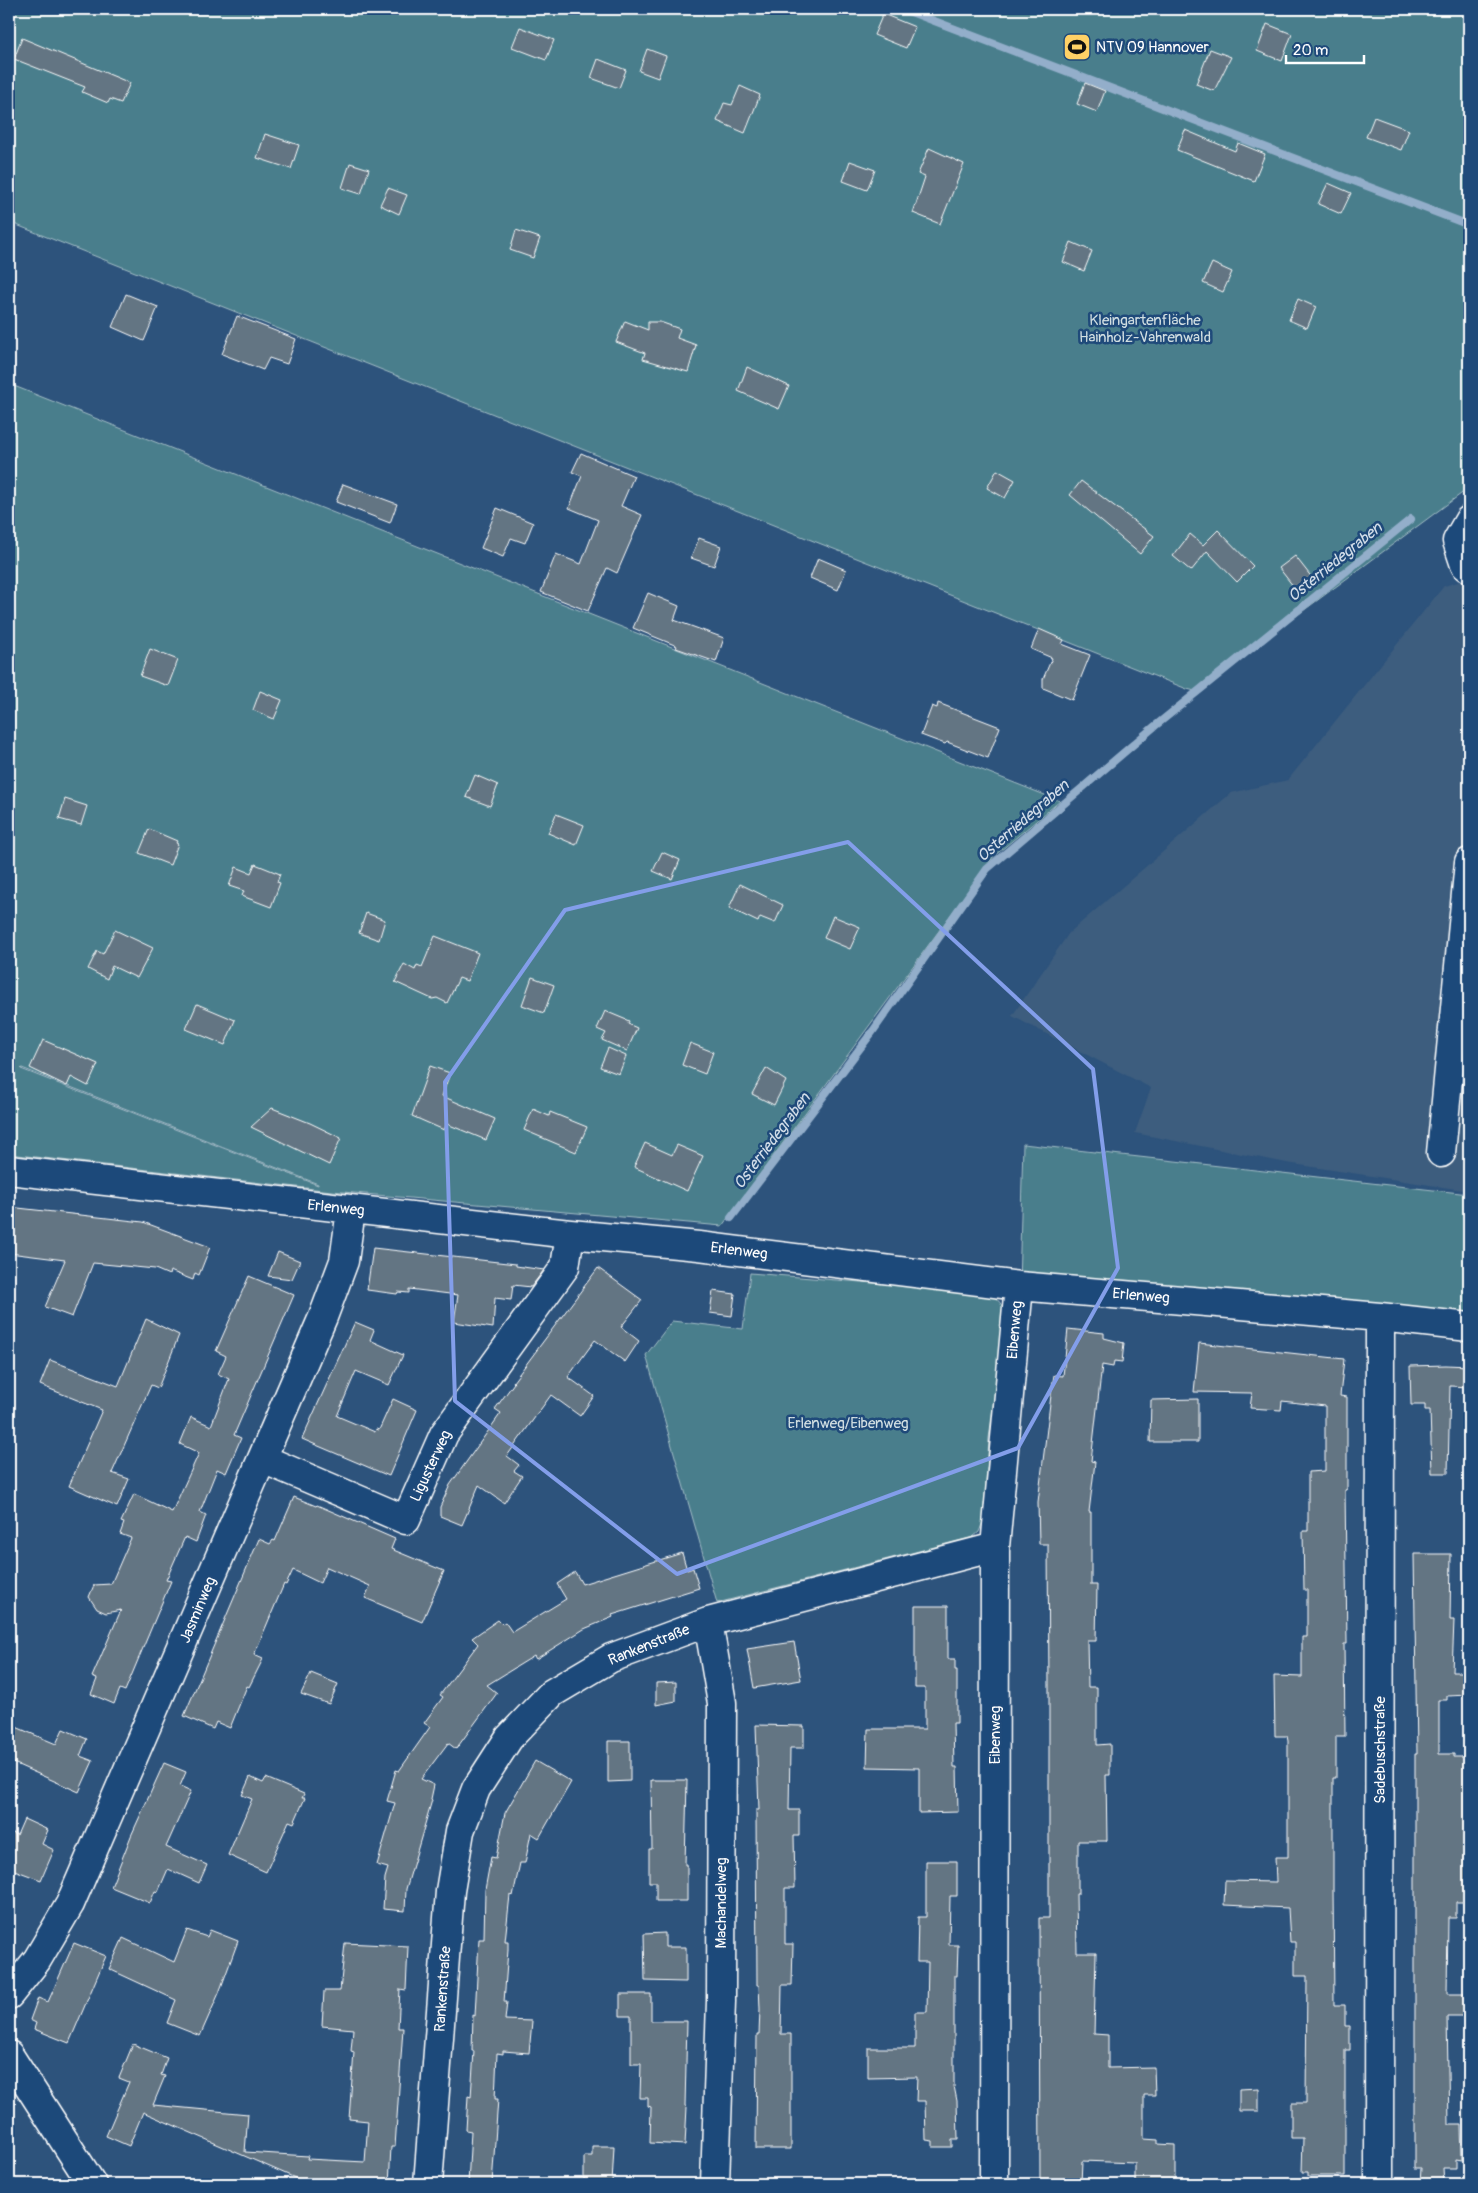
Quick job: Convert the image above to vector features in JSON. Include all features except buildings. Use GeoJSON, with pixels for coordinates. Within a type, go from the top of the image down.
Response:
{"type":"FeatureCollection","features":[{"type":"Feature","properties":{"kind":"street"},"geometry":{"type":"LineString","coordinates":[[1469,520],[1457,541],[1465,565],[1469,568]]}},
{"type":"Feature","properties":{"kind":"street"},"geometry":{"type":"LineString","coordinates":[[1441,1153],[1469,862]]}},
{"type":"Feature","properties":{"kind":"street","name":"Erlenweg"},"geometry":{"type":"LineString","coordinates":[[9,1170],[351,1210],[699,1246],[1019,1286],[1380,1316],[1469,1327]]}},
{"type":"Feature","properties":{"kind":"street","name":"Jasminweg"},"geometry":{"type":"LineString","coordinates":[[9,1996],[37,1960],[70,1904],[323,1317],[344,1261],[351,1210]]}},
{"type":"Feature","properties":{"kind":"street","name":"Ligusterweg"},"geometry":{"type":"LineString","coordinates":[[263,1459],[406,1520],[444,1434],[565,1267],[570,1234]]}},
{"type":"Feature","properties":{"kind":"street","name":"Eibenweg"},"geometry":{"type":"LineString","coordinates":[[994,2184],[996,1547],[1019,1286]]}},
{"type":"Feature","properties":{"kind":"street","name":"Sadebuschstraße"},"geometry":{"type":"LineString","coordinates":[[1379,2184],[1380,1316]]}},
{"type":"Feature","properties":{"kind":"street","name":"Rankenstraße"},"geometry":{"type":"LineString","coordinates":[[428,2184],[450,1891],[460,1831],[476,1789],[509,1738],[552,1693],[611,1658],[708,1622],[996,1547]]}},
{"type":"Feature","properties":{"kind":"street","name":"Machandelweg"},"geometry":{"type":"LineString","coordinates":[[708,1622],[722,1703],[721,2001],[715,2184]]}},
{"type":"Feature","properties":{"kind":"street"},"geometry":{"type":"LineString","coordinates":[[9,2055],[92,2184]]}},
{"type":"Feature","properties":{"kind":"highlighted area"},"geometry":{"type":"Polygon","coordinates":[[[848,842],[1093,1069],[1118,1268],[1018,1448],[677,1574],[455,1401],[445,1082],[565,910],[848,842]]]}},
{"type":"Feature","properties":{"kind":"shaded area"},"geometry":{"type":"Polygon","coordinates":[[[1469,579],[1469,1191],[1287,1163],[1135,1133],[1151,1088],[1012,1016],[1069,933],[1231,793],[1288,780],[1444,586],[1469,579]]]}},
{"type":"Feature","properties":{"kind":"green space","name":"Kleingartenfläche Hainholz-Vahrenwald"},"geometry":{"type":"Polygon","coordinates":[[[9,9],[1469,9],[1469,488],[1195,691],[1187,689],[9,222],[9,9]]]}},
{"type":"Feature","properties":{"kind":"green space"},"geometry":{"type":"Polygon","coordinates":[[[9,384],[1060,801],[994,856],[722,1226],[332,1191],[9,1154],[9,384]],[[22,1068],[21,1069],[318,1185],[22,1068]]]}},
{"type":"Feature","properties":{"kind":"green space"},"geometry":{"type":"Polygon","coordinates":[[[1023,1144],[1469,1194],[1469,1335],[1019,1286],[1023,1144]]]}},
{"type":"Feature","properties":{"kind":"green space","name":"Erlenweg/Eibenweg"},"geometry":{"type":"Polygon","coordinates":[[[750,1273],[983,1292],[998,1300],[1005,1315],[989,1438],[984,1519],[979,1532],[973,1537],[717,1603],[646,1355],[672,1321],[743,1329],[750,1273]]]}},
{"type":"Feature","properties":{"kind":"waterway"},"geometry":{"type":"LineString","coordinates":[[903,9],[1469,225]]}},
{"type":"Feature","properties":{"kind":"waterway","name":"Osterriedegraben"},"geometry":{"type":"LineString","coordinates":[[731,1218],[873,1031],[987,869],[1155,726],[1411,519]]}},
{"type":"Feature","properties":{"kind":"place","name":"NTV 09 Hannover"},"geometry":{"type":"Point","coordinates":[1077,47]}}]}
